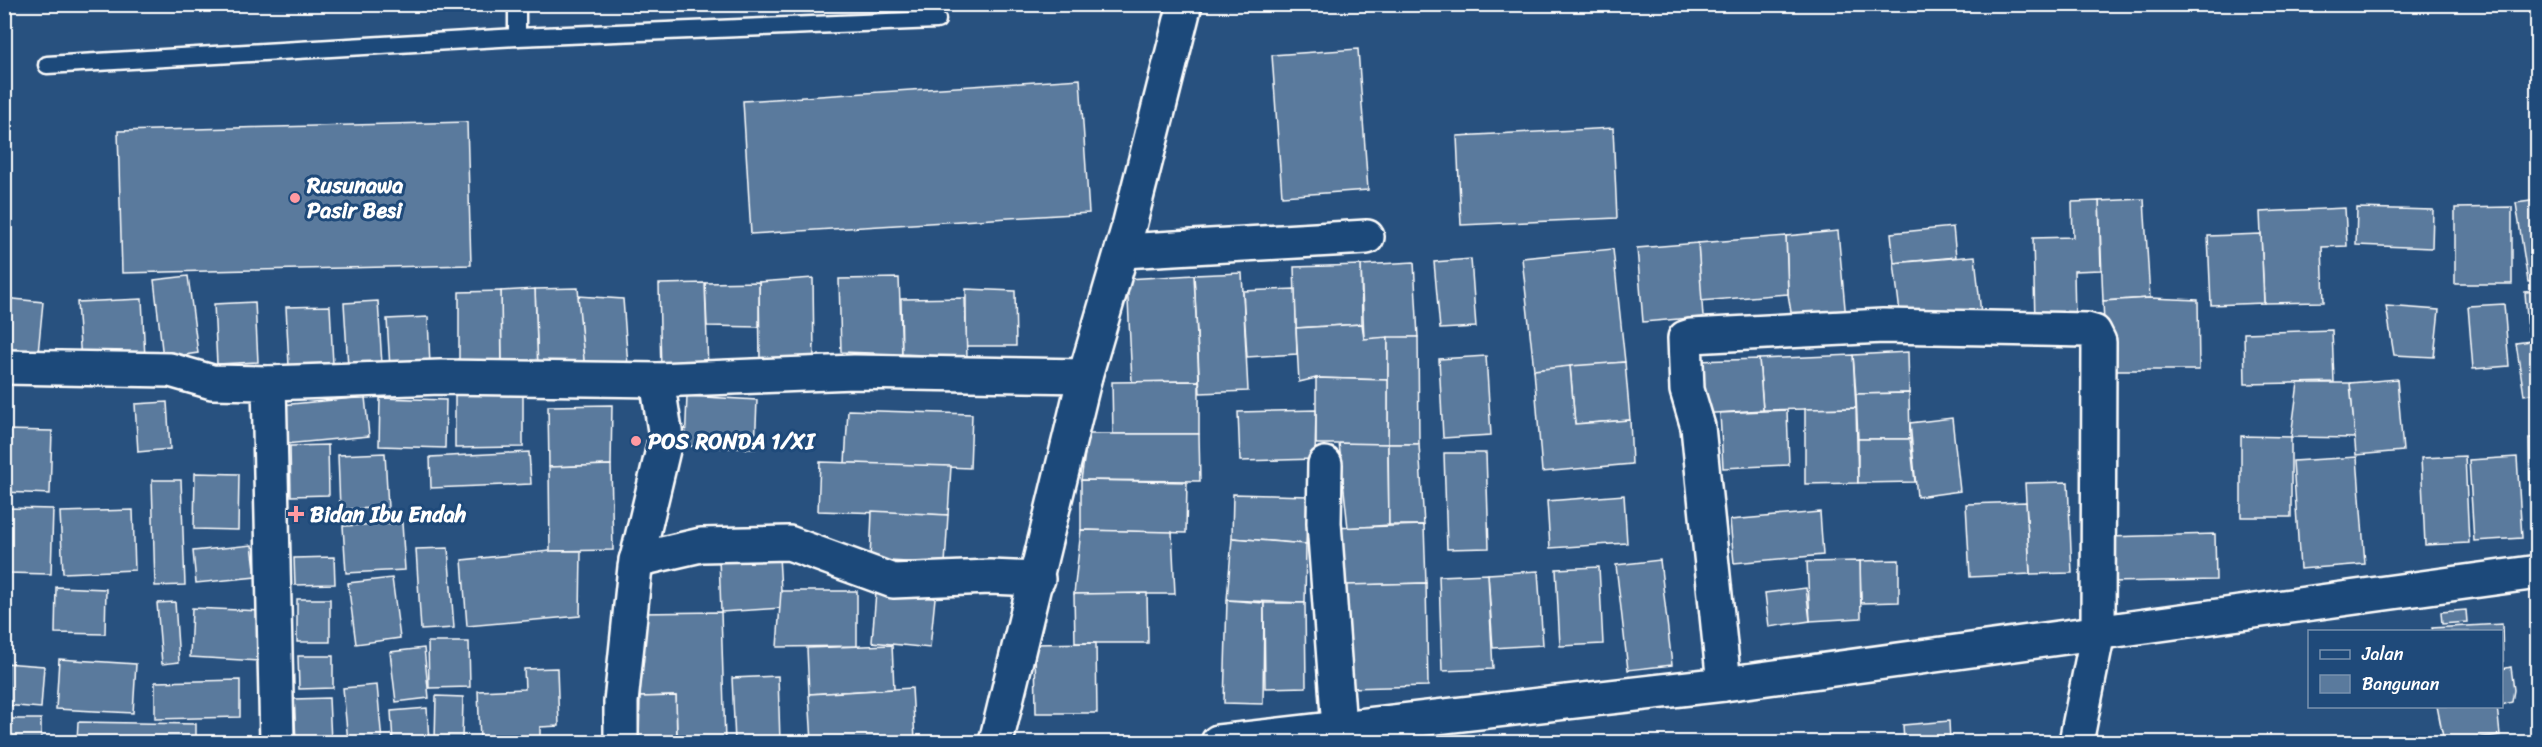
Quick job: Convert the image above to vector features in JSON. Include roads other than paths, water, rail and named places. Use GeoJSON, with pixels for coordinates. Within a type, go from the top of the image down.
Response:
{"type":"FeatureCollection","features":[{"type":"Feature","properties":{"kind":"street"},"geometry":{"type":"LineString","coordinates":[[996,742],[1038,579],[1085,376],[1123,250],[1185,4]]}},
{"type":"Feature","properties":{"kind":"street"},"geometry":{"type":"LineString","coordinates":[[1123,250],[1367,237]]}},
{"type":"Feature","properties":{"kind":"street"},"geometry":{"type":"LineString","coordinates":[[1724,684],[1698,427],[1687,390],[1684,340],[1691,336],[1883,326],[2086,330],[2094,332],[2099,342],[2098,633],[2076,742]]}},
{"type":"Feature","properties":{"kind":"street"},"geometry":{"type":"LineString","coordinates":[[4,367],[170,370],[212,382],[269,383],[441,377],[657,380],[854,372],[1085,376]]}},
{"type":"Feature","properties":{"kind":"street"},"geometry":{"type":"LineString","coordinates":[[621,742],[621,702],[636,560],[666,437],[657,380]]}},
{"type":"Feature","properties":{"kind":"street"},"geometry":{"type":"LineString","coordinates":[[269,383],[277,742]]}},
{"type":"Feature","properties":{"kind":"street"},"geometry":{"type":"LineString","coordinates":[[1325,464],[1324,523],[1339,728]]}},
{"type":"Feature","properties":{"kind":"street"},"geometry":{"type":"LineString","coordinates":[[636,560],[701,545],[789,543],[893,581],[990,577],[1038,579]]}},
{"type":"Feature","properties":{"kind":"street"},"geometry":{"type":"LineString","coordinates":[[1218,742],[1724,684],[2538,572]]}},
{"type":"Feature","properties":{"kind":"lane"},"geometry":{"type":"LineString","coordinates":[[517,37],[518,4]]}},
{"type":"Feature","properties":{"kind":"lane"},"geometry":{"type":"LineString","coordinates":[[47,65],[517,37],[937,20]]}},
{"type":"Feature","properties":{"kind":"place","name":"Rusunawa Pasir Besi"},"geometry":{"type":"Point","coordinates":[295,198]}},
{"type":"Feature","properties":{"kind":"place","name":"POS RONDA 1/XI"},"geometry":{"type":"Point","coordinates":[636,441]}},
{"type":"Feature","properties":{"kind":"place","name":"Bidan Ibu Endah"},"geometry":{"type":"Point","coordinates":[296,514]}}]}
